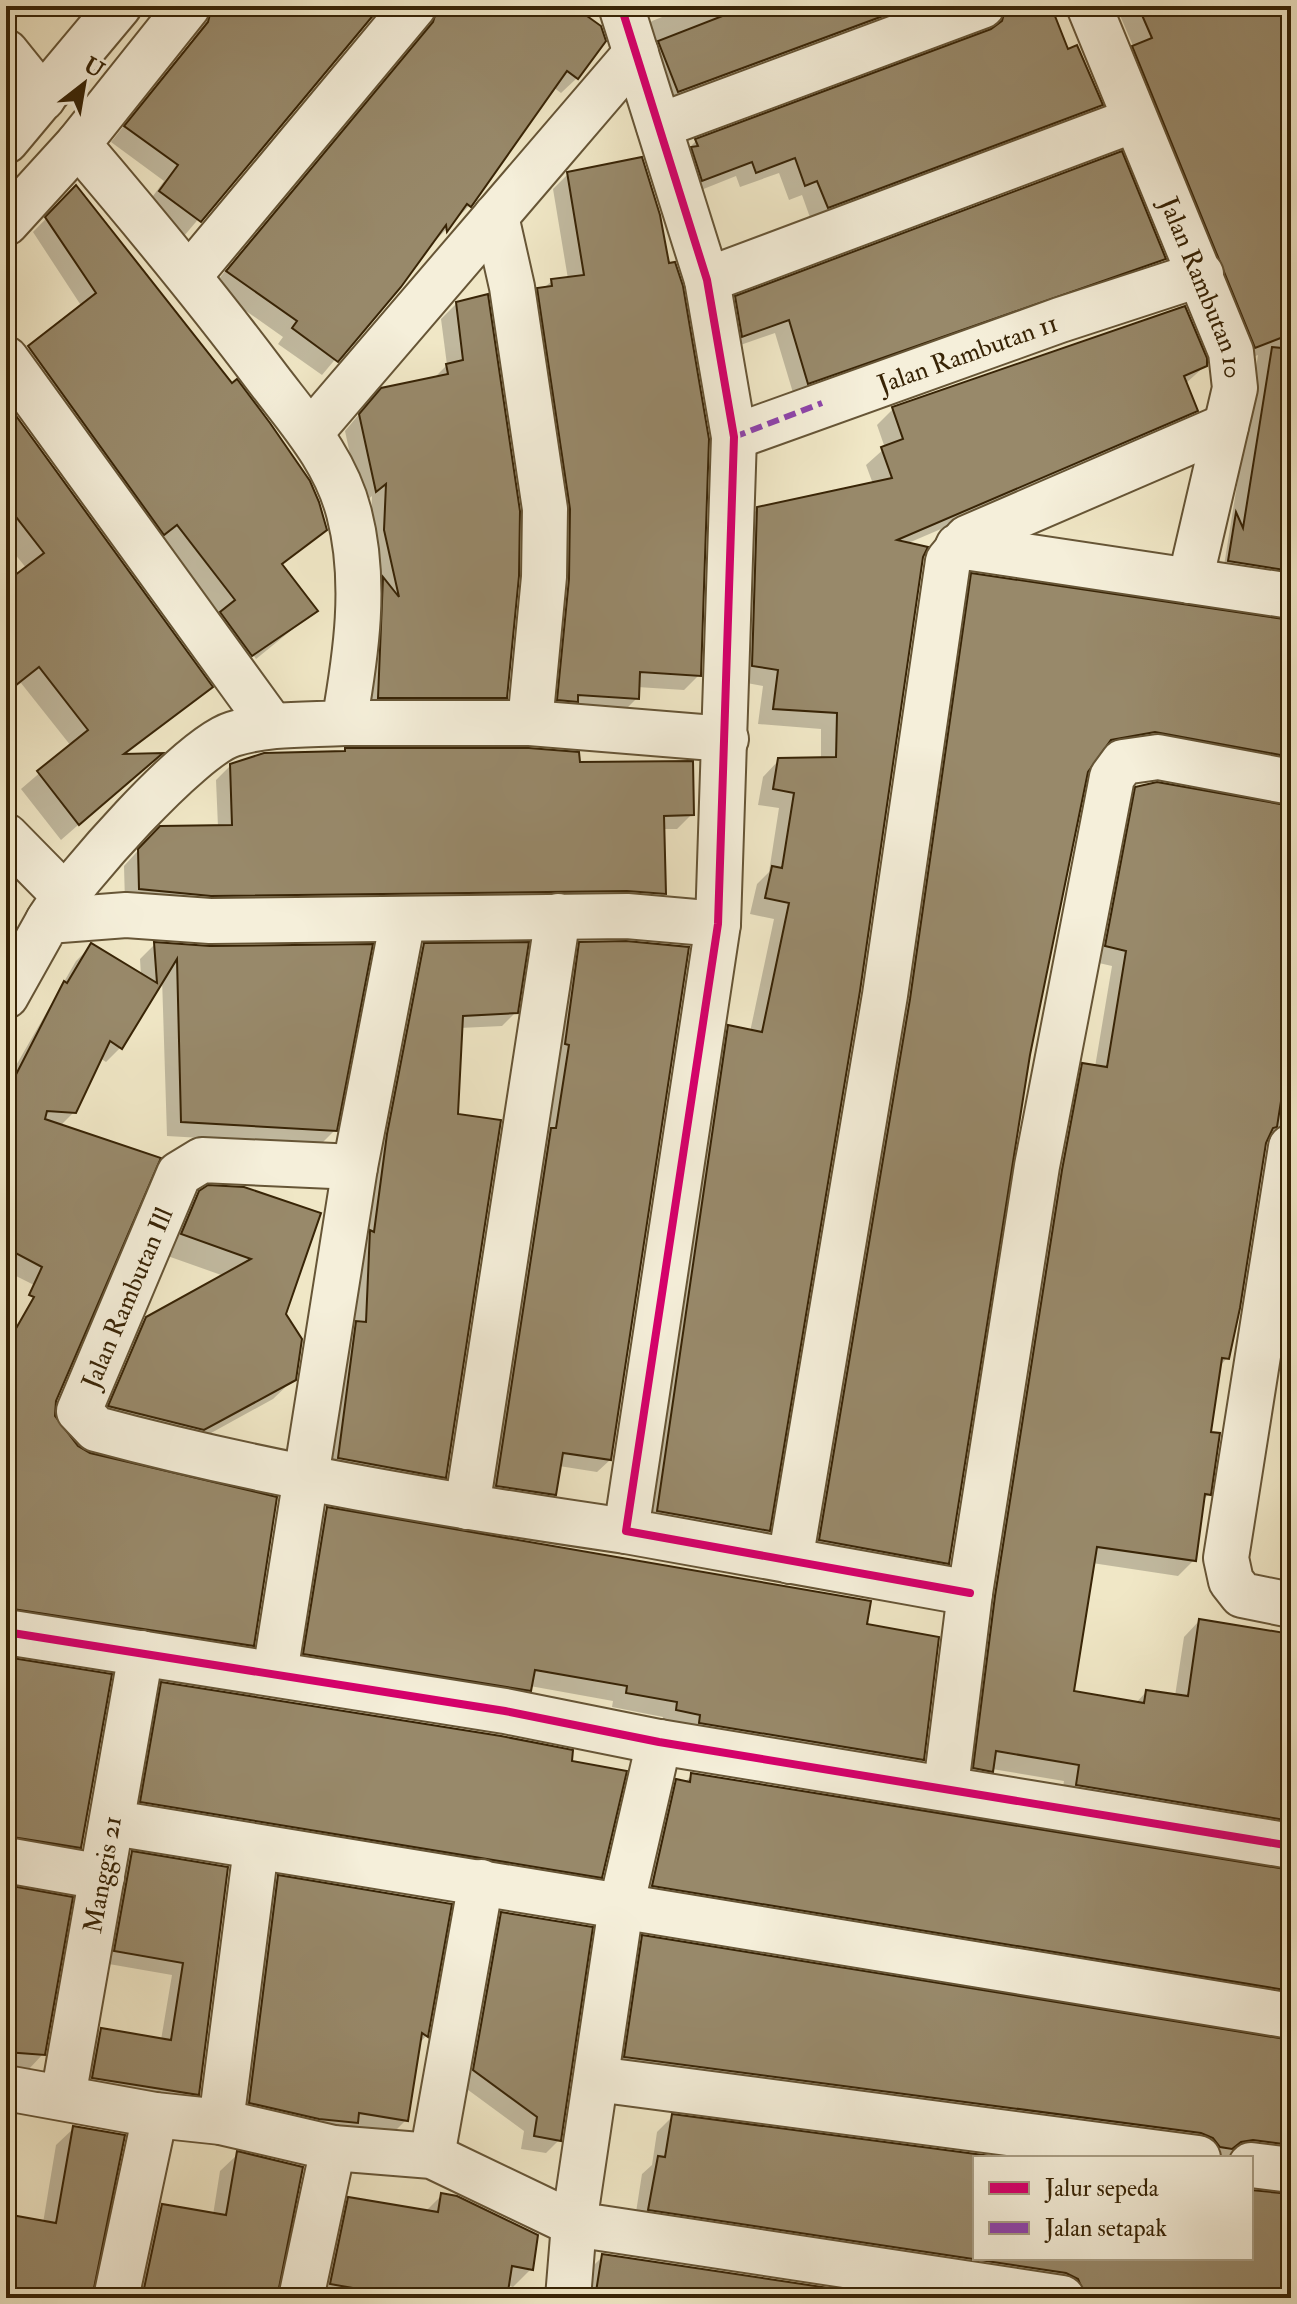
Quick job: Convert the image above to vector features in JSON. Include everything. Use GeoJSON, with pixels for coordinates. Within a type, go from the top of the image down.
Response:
{"type":"FeatureCollection","features":[{"type":"Feature","properties":{"kind":"street"},"geometry":{"type":"LineString","coordinates":[[6,141],[119,6]]}},
{"type":"Feature","properties":{"kind":"street"},"geometry":{"type":"LineString","coordinates":[[6,223],[78,144],[188,6]]}},
{"type":"Feature","properties":{"kind":"street"},"geometry":{"type":"LineString","coordinates":[[189,276],[414,6]]}},
{"type":"Feature","properties":{"kind":"street"},"geometry":{"type":"LineString","coordinates":[[621,6],[684,216],[707,280],[734,437],[718,924],[626,1531]]}},
{"type":"Feature","properties":{"kind":"street"},"geometry":{"type":"LineString","coordinates":[[659,126],[982,6]]}},
{"type":"Feature","properties":{"kind":"street","name":"Jalan Rambutan 10"},"geometry":{"type":"LineString","coordinates":[[1089,6],[1231,352],[1235,388],[1190,581]]}},
{"type":"Feature","properties":{"kind":"street"},"geometry":{"type":"LineString","coordinates":[[6,52],[43,98]]}},
{"type":"Feature","properties":{"kind":"street"},"geometry":{"type":"LineString","coordinates":[[311,432],[636,53]]}},
{"type":"Feature","properties":{"kind":"street"},"geometry":{"type":"LineString","coordinates":[[707,280],[1134,120]]}},
{"type":"Feature","properties":{"kind":"street"},"geometry":{"type":"LineString","coordinates":[[78,144],[189,276],[311,432],[335,473],[350,514],[358,573],[358,623],[344,723]]}},
{"type":"Feature","properties":{"kind":"street"},"geometry":{"type":"LineString","coordinates":[[496,216],[512,287],[545,509],[544,577],[530,723]]}},
{"type":"Feature","properties":{"kind":"street","name":"Jalan Rambutan 11"},"geometry":{"type":"LineString","coordinates":[[734,437],[1060,320],[1201,274]]}},
{"type":"Feature","properties":{"kind":"street"},"geometry":{"type":"LineString","coordinates":[[6,359],[272,726]]}},
{"type":"Feature","properties":{"kind":"street"},"geometry":{"type":"LineString","coordinates":[[790,1561],[885,995],[948,561],[967,538],[1226,426]]}},
{"type":"Feature","properties":{"kind":"street"},"geometry":{"type":"LineString","coordinates":[[958,546],[1291,596]]}},
{"type":"Feature","properties":{"kind":"street"},"geometry":{"type":"LineString","coordinates":[[6,996],[56,908],[117,834],[188,766],[231,734],[272,726],[344,723],[530,723],[726,739]]}},
{"type":"Feature","properties":{"kind":"street"},"geometry":{"type":"LineString","coordinates":[[946,1786],[970,1593],[1037,1166],[1112,777],[1123,762],[1158,757],[1291,782]]}},
{"type":"Feature","properties":{"kind":"street"},"geometry":{"type":"LineString","coordinates":[[6,836],[56,908],[210,921],[627,916],[718,924]]}},
{"type":"Feature","properties":{"kind":"street"},"geometry":{"type":"LineString","coordinates":[[467,1507],[558,916]]}},
{"type":"Feature","properties":{"kind":"street"},"geometry":{"type":"LineString","coordinates":[[275,1673],[355,1167],[403,919]]}},
{"type":"Feature","properties":{"kind":"street"},"geometry":{"type":"LineString","coordinates":[[1291,1147],[1226,1558],[1231,1581],[1242,1595],[1291,1605]]}},
{"type":"Feature","properties":{"kind":"street","name":"Jalan Rambutan Ill"},"geometry":{"type":"LineString","coordinates":[[306,1477],[96,1429],[79,1411],[179,1174],[202,1160],[355,1167]]}},
{"type":"Feature","properties":{"kind":"street"},"geometry":{"type":"LineString","coordinates":[[306,1477],[970,1593]]}},
{"type":"Feature","properties":{"kind":"street"},"geometry":{"type":"LineString","coordinates":[[6,1632],[275,1673],[659,1742],[946,1786],[1291,1846]]}},
{"type":"Feature","properties":{"kind":"street","name":"Manggis 21"},"geometry":{"type":"LineString","coordinates":[[63,2097],[114,1823],[141,1653]]}},
{"type":"Feature","properties":{"kind":"street"},"geometry":{"type":"LineString","coordinates":[[568,2298],[574,2224],[621,1907],[659,1742]]}},
{"type":"Feature","properties":{"kind":"street"},"geometry":{"type":"LineString","coordinates":[[114,1823],[1291,2016]]}},
{"type":"Feature","properties":{"kind":"street"},"geometry":{"type":"LineString","coordinates":[[221,2122],[256,1848]]}},
{"type":"Feature","properties":{"kind":"street"},"geometry":{"type":"LineString","coordinates":[[6,1860],[102,1877]]}},
{"type":"Feature","properties":{"kind":"street"},"geometry":{"type":"LineString","coordinates":[[432,2156],[481,1882]]}},
{"type":"Feature","properties":{"kind":"street"},"geometry":{"type":"LineString","coordinates":[[596,2079],[1183,2156]]}},
{"type":"Feature","properties":{"kind":"street"},"geometry":{"type":"LineString","coordinates":[[6,2088],[155,2115],[221,2122],[333,2148],[432,2156],[574,2224],[1062,2298]]}},
{"type":"Feature","properties":{"kind":"street"},"geometry":{"type":"LineString","coordinates":[[116,2298],[155,2115]]}},
{"type":"Feature","properties":{"kind":"street"},"geometry":{"type":"LineString","coordinates":[[301,2298],[333,2148]]}},
{"type":"Feature","properties":{"kind":"street"},"geometry":{"type":"LineString","coordinates":[[1253,2165],[1291,2170]]}},
{"type":"Feature","properties":{"kind":"building"},"geometry":{"type":"Polygon","coordinates":[[[212,6],[381,6],[201,222],[159,191],[178,165],[124,126],[208,22],[212,6]]]}},
{"type":"Feature","properties":{"kind":"building"},"geometry":{"type":"Polygon","coordinates":[[[438,6],[573,6],[601,26],[606,41],[578,79],[567,71],[471,207],[467,204],[447,232],[446,225],[401,287],[338,362],[292,328],[297,321],[226,271],[433,22],[438,6]]]}},
{"type":"Feature","properties":{"kind":"building"},"geometry":{"type":"Polygon","coordinates":[[[748,6],[910,6],[678,92],[658,41],[748,6]]]}},
{"type":"Feature","properties":{"kind":"building"},"geometry":{"type":"Polygon","coordinates":[[[1006,6],[1051,6],[1068,49],[1077,45],[1103,105],[828,208],[817,181],[805,186],[795,158],[756,173],[752,162],[702,181],[691,147],[698,146],[695,139],[991,29],[1002,21],[1006,6]]]}},
{"type":"Feature","properties":{"kind":"building"},"geometry":{"type":"Polygon","coordinates":[[[1138,6],[1291,6],[1291,334],[1255,348],[1132,46],[1152,38],[1138,6]]]}},
{"type":"Feature","properties":{"kind":"building"},"geometry":{"type":"Polygon","coordinates":[[[1122,151],[1166,259],[808,384],[789,320],[742,337],[735,296],[1122,151]]]}},
{"type":"Feature","properties":{"kind":"building"},"geometry":{"type":"Polygon","coordinates":[[[642,157],[660,215],[669,263],[675,262],[683,286],[709,439],[701,676],[640,672],[639,699],[578,695],[578,702],[557,700],[569,579],[570,509],[537,288],[552,286],[551,279],[584,275],[567,172],[642,157]]]}},
{"type":"Feature","properties":{"kind":"building"},"geometry":{"type":"Polygon","coordinates":[[[76,185],[232,383],[237,379],[310,481],[319,502],[327,530],[282,564],[318,611],[252,656],[220,612],[235,600],[177,525],[164,535],[28,346],[96,293],[45,217],[76,185]]]}},
{"type":"Feature","properties":{"kind":"building"},"geometry":{"type":"Polygon","coordinates":[[[488,294],[520,511],[519,576],[507,698],[378,698],[383,577],[399,597],[384,530],[386,484],[376,492],[359,414],[381,388],[448,374],[446,364],[463,360],[456,302],[488,294]]]}},
{"type":"Feature","properties":{"kind":"building"},"geometry":{"type":"Polygon","coordinates":[[[1185,306],[1207,358],[1207,366],[1184,376],[1198,411],[897,540],[928,547],[923,557],[860,991],[770,1531],[657,1511],[728,1025],[762,1032],[789,903],[765,898],[772,866],[782,868],[794,793],[773,789],[778,758],[836,757],[837,713],[773,709],[778,670],[752,666],[757,507],[892,478],[881,447],[903,439],[892,407],[1185,306]]]}},
{"type":"Feature","properties":{"kind":"building"},"geometry":{"type":"Polygon","coordinates":[[[1272,347],[1291,349],[1291,571],[1228,561],[1236,512],[1243,528],[1272,347]]]}},
{"type":"Feature","properties":{"kind":"building"},"geometry":{"type":"Polygon","coordinates":[[[6,402],[213,687],[124,754],[163,753],[79,825],[37,771],[88,730],[39,667],[6,693],[6,582],[44,553],[6,504],[6,402]]]}},
{"type":"Feature","properties":{"kind":"building"},"geometry":{"type":"Polygon","coordinates":[[[971,573],[1291,620],[1291,757],[1155,732],[1111,740],[1088,772],[1030,1055],[949,1564],[819,1540],[910,999],[971,573]]]}},
{"type":"Feature","properties":{"kind":"building"},"geometry":{"type":"Polygon","coordinates":[[[345,748],[529,748],[579,752],[580,762],[693,761],[694,815],[664,816],[666,894],[627,891],[211,896],[139,889],[138,849],[160,826],[232,825],[230,764],[264,753],[345,751],[345,748]]]}},
{"type":"Feature","properties":{"kind":"building"},"geometry":{"type":"Polygon","coordinates":[[[1157,782],[1291,806],[1291,1037],[1277,1127],[1273,1128],[1266,1143],[1240,1308],[1229,1359],[1222,1358],[1211,1432],[1220,1433],[1211,1495],[1205,1494],[1196,1561],[1097,1547],[1074,1691],[1144,1703],[1146,1690],[1188,1696],[1199,1619],[1291,1634],[1291,1821],[1076,1785],[1079,1765],[996,1751],[993,1772],[973,1768],[995,1596],[1062,1170],[1082,1063],[1107,1067],[1126,951],[1105,946],[1135,787],[1157,782]]]}},
{"type":"Feature","properties":{"kind":"building"},"geometry":{"type":"Polygon","coordinates":[[[626,941],[689,947],[611,1460],[563,1453],[556,1495],[496,1486],[551,1128],[556,1128],[569,1045],[565,1044],[579,942],[626,941]]]}},
{"type":"Feature","properties":{"kind":"building"},"geometry":{"type":"Polygon","coordinates":[[[154,942],[210,946],[373,944],[337,1131],[181,1122],[177,959],[122,1049],[110,1041],[76,1113],[47,1111],[45,1119],[161,1158],[56,1401],[55,1416],[78,1446],[90,1453],[277,1497],[254,1646],[6,1608],[6,1346],[34,1297],[29,1295],[42,1267],[6,1248],[6,1094],[64,981],[67,983],[91,943],[157,983],[154,942]]]}},
{"type":"Feature","properties":{"kind":"building"},"geometry":{"type":"Polygon","coordinates":[[[529,942],[518,1013],[463,1016],[458,1114],[501,1120],[446,1478],[338,1458],[356,1321],[366,1322],[370,1230],[374,1232],[387,1134],[424,943],[529,942]]]}},
{"type":"Feature","properties":{"kind":"building"},"geometry":{"type":"Polygon","coordinates":[[[208,1185],[244,1187],[321,1213],[286,1314],[302,1339],[296,1380],[204,1430],[108,1406],[146,1317],[251,1259],[181,1234],[199,1191],[208,1185]]]}},
{"type":"Feature","properties":{"kind":"building"},"geometry":{"type":"Polygon","coordinates":[[[327,1507],[871,1601],[867,1624],[939,1637],[924,1760],[699,1723],[700,1715],[676,1710],[677,1702],[626,1693],[627,1686],[535,1670],[531,1691],[303,1654],[327,1507]]]}},
{"type":"Feature","properties":{"kind":"building"},"geometry":{"type":"Polygon","coordinates":[[[6,1657],[112,1674],[81,1848],[6,1836],[6,1657]]]}},
{"type":"Feature","properties":{"kind":"building"},"geometry":{"type":"Polygon","coordinates":[[[161,1682],[501,1736],[573,1750],[572,1761],[627,1771],[602,1878],[140,1802],[161,1682]]]}},
{"type":"Feature","properties":{"kind":"building"},"geometry":{"type":"Polygon","coordinates":[[[691,1773],[1291,1870],[1291,1991],[652,1886],[676,1779],[690,1782],[691,1773]]]}},
{"type":"Feature","properties":{"kind":"building"},"geometry":{"type":"Polygon","coordinates":[[[132,1851],[228,1867],[199,2095],[92,2078],[101,2028],[171,2040],[183,1963],[114,1951],[132,1851]]]}},
{"type":"Feature","properties":{"kind":"building"},"geometry":{"type":"Polygon","coordinates":[[[278,1875],[452,1904],[428,2037],[422,2033],[408,2121],[359,2113],[358,2123],[319,2119],[249,2103],[278,1875]]]}},
{"type":"Feature","properties":{"kind":"building"},"geometry":{"type":"Polygon","coordinates":[[[6,1885],[73,1897],[45,2055],[6,2052],[6,1885]]]}},
{"type":"Feature","properties":{"kind":"building"},"geometry":{"type":"Polygon","coordinates":[[[501,1912],[593,1927],[561,2141],[534,2136],[537,2117],[473,2070],[501,1912]]]}},
{"type":"Feature","properties":{"kind":"building"},"geometry":{"type":"Polygon","coordinates":[[[642,1935],[1291,2040],[1291,2145],[1253,2140],[1241,2142],[1232,2149],[1220,2147],[1213,2138],[1201,2133],[624,2057],[642,1935]]]}},
{"type":"Feature","properties":{"kind":"building"},"geometry":{"type":"Polygon","coordinates":[[[672,2114],[991,2156],[973,2156],[973,2259],[648,2210],[658,2156],[665,2157],[672,2114]]]}},
{"type":"Feature","properties":{"kind":"building"},"geometry":{"type":"Polygon","coordinates":[[[73,2126],[125,2135],[92,2298],[6,2298],[6,2214],[56,2223],[73,2126]]]}},
{"type":"Feature","properties":{"kind":"building"},"geometry":{"type":"Polygon","coordinates":[[[237,2151],[303,2167],[277,2298],[142,2298],[162,2204],[226,2215],[237,2151]]]}},
{"type":"Feature","properties":{"kind":"building"},"geometry":{"type":"Polygon","coordinates":[[[1253,2190],[1291,2194],[1291,2298],[1086,2298],[1078,2279],[1066,2273],[980,2260],[1253,2260],[1253,2190]]]}},
{"type":"Feature","properties":{"kind":"building"},"geometry":{"type":"Polygon","coordinates":[[[441,2193],[457,2196],[538,2235],[533,2270],[512,2266],[507,2298],[410,2298],[330,2284],[348,2197],[438,2212],[441,2193]]]}},
{"type":"Feature","properties":{"kind":"building"},"geometry":{"type":"Polygon","coordinates":[[[602,2254],[895,2298],[595,2298],[602,2254]]]}},
{"type":"Feature","properties":{"kind":"marked path"},"geometry":{"type":"LineString","coordinates":[[734,437],[822,403]]}},
{"type":"Feature","properties":{"kind":"cycle path"},"geometry":{"type":"LineString","coordinates":[[621,6],[707,280],[734,437],[718,924],[626,1531],[970,1593]]}},
{"type":"Feature","properties":{"kind":"cycle path"},"geometry":{"type":"LineString","coordinates":[[6,1632],[505,1711],[659,1742],[1291,1846]]}}]}
